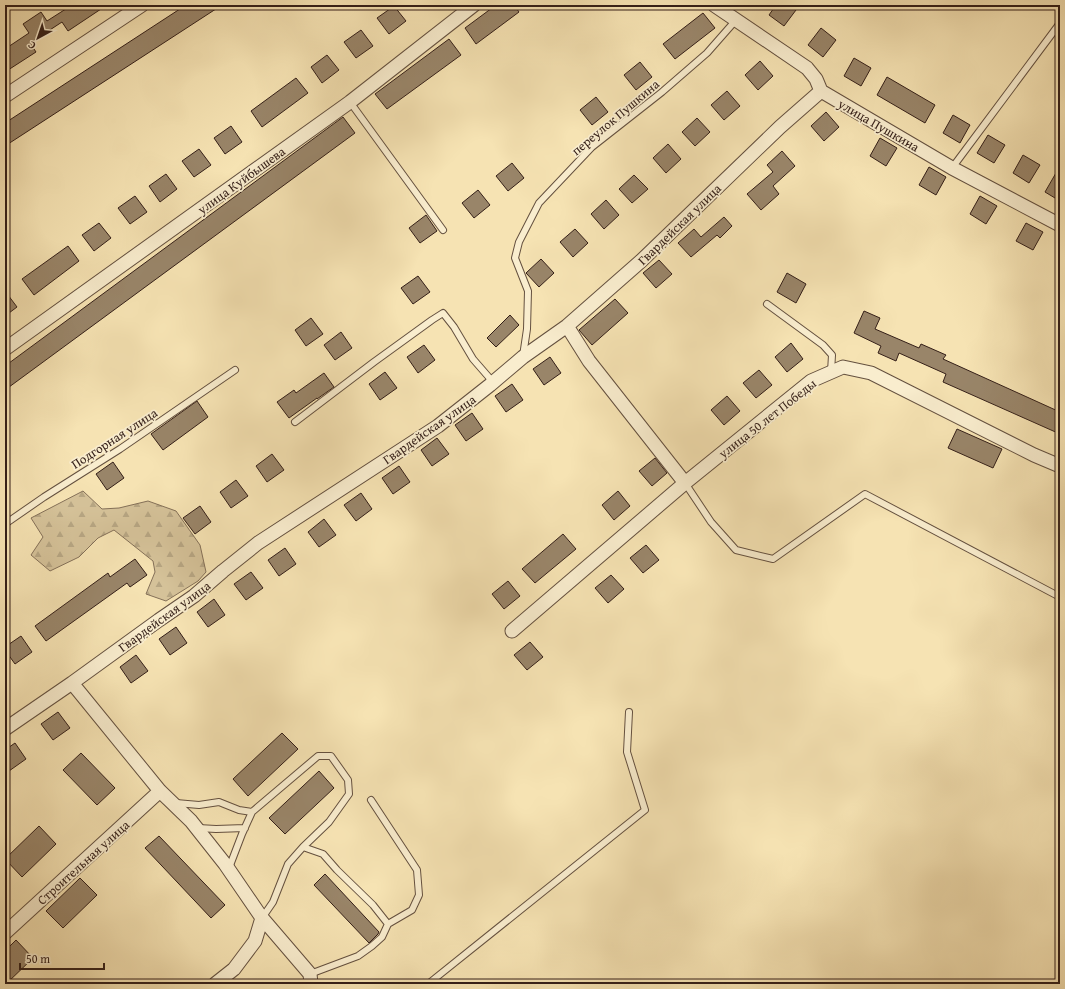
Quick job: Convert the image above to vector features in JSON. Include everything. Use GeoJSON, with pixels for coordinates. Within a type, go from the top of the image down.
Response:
{"type":"FeatureCollection","features":[{"type":"Feature","properties":{"kind":"street"},"geometry":{"type":"LineString","coordinates":[[5,96],[142,5]]}},
{"type":"Feature","properties":{"kind":"street","name":"улица Куйбышева"},"geometry":{"type":"LineString","coordinates":[[5,349],[350,102],[474,5]]}},
{"type":"Feature","properties":{"kind":"street"},"geometry":{"type":"LineString","coordinates":[[714,5],[807,68],[816,79],[821,91]]}},
{"type":"Feature","properties":{"kind":"street","name":"улица Пушкина"},"geometry":{"type":"LineString","coordinates":[[821,91],[952,168],[1060,225]]}},
{"type":"Feature","properties":{"kind":"street","name":"Гвардейская улица"},"geometry":{"type":"LineString","coordinates":[[5,729],[194,596],[258,543],[438,426],[523,357],[567,326],[641,261],[780,127],[821,91]]}},
{"type":"Feature","properties":{"kind":"street"},"geometry":{"type":"LineString","coordinates":[[567,326],[589,361],[685,483]]}},
{"type":"Feature","properties":{"kind":"street","name":"улица 50 лет Победы"},"geometry":{"type":"LineString","coordinates":[[512,631],[685,483],[811,381],[843,367],[871,373],[1034,456],[1060,466]]}},
{"type":"Feature","properties":{"kind":"street"},"geometry":{"type":"LineString","coordinates":[[72,683],[160,791],[196,827],[229,868],[262,918],[312,981]]}},
{"type":"Feature","properties":{"kind":"street","name":"Строительная улица"},"geometry":{"type":"LineString","coordinates":[[5,933],[160,791]]}},
{"type":"Feature","properties":{"kind":"street"},"geometry":{"type":"LineString","coordinates":[[215,984],[234,969],[255,941],[262,918]]}},
{"type":"Feature","properties":{"kind":"lane","name":"переулок Пушкина"},"geometry":{"type":"LineString","coordinates":[[523,357],[527,329],[528,291],[515,258],[519,242],[539,203],[592,147],[662,92],[707,53],[736,19]]}},
{"type":"Feature","properties":{"kind":"lane"},"geometry":{"type":"LineString","coordinates":[[952,168],[1060,23]]}},
{"type":"Feature","properties":{"kind":"lane"},"geometry":{"type":"LineString","coordinates":[[350,102],[444,230]]}},
{"type":"Feature","properties":{"kind":"lane"},"geometry":{"type":"LineString","coordinates":[[767,304],[823,345],[832,355],[831,372]]}},
{"type":"Feature","properties":{"kind":"lane"},"geometry":{"type":"LineString","coordinates":[[295,422],[443,313],[454,327],[472,359],[493,382]]}},
{"type":"Feature","properties":{"kind":"lane","name":"Подгорная улица"},"geometry":{"type":"LineString","coordinates":[[5,524],[44,497],[120,449],[235,370]]}},
{"type":"Feature","properties":{"kind":"lane"},"geometry":{"type":"LineString","coordinates":[[685,483],[710,522],[736,550],[773,559],[865,494],[1060,597]]}},
{"type":"Feature","properties":{"kind":"lane"},"geometry":{"type":"LineString","coordinates":[[428,984],[645,810],[626,752],[629,712]]}},
{"type":"Feature","properties":{"kind":"lane"},"geometry":{"type":"LineString","coordinates":[[229,868],[252,812],[318,756],[331,756],[348,780],[348,794],[330,822],[303,847],[288,864],[273,902],[262,918]]}},
{"type":"Feature","properties":{"kind":"lane"},"geometry":{"type":"LineString","coordinates":[[312,981],[358,956],[372,946],[382,937],[388,924],[412,910],[418,895],[417,870],[371,800]]}},
{"type":"Feature","properties":{"kind":"lane"},"geometry":{"type":"LineString","coordinates":[[173,803],[199,805],[218,802],[239,810],[252,812]]}},
{"type":"Feature","properties":{"kind":"lane"},"geometry":{"type":"LineString","coordinates":[[196,827],[216,829],[245,828]]}},
{"type":"Feature","properties":{"kind":"lane"},"geometry":{"type":"LineString","coordinates":[[303,847],[324,854],[337,870],[373,905],[388,924]]}},
{"type":"Feature","properties":{"kind":"green space"},"geometry":{"type":"Polygon","coordinates":[[[83,491],[102,509],[119,508],[148,501],[176,511],[200,545],[206,572],[198,581],[166,601],[146,594],[155,572],[153,561],[114,530],[98,538],[79,557],[50,571],[31,555],[43,537],[31,518],[83,491]]]}},
{"type":"Feature","properties":{"kind":"building"},"geometry":{"type":"Polygon","coordinates":[[[72,5],[107,5],[68,31],[62,22],[30,43],[36,52],[5,72],[5,49],[29,33],[23,24],[41,12],[47,21],[72,5]]]}},
{"type":"Feature","properties":{"kind":"building"},"geometry":{"type":"Polygon","coordinates":[[[186,5],[222,5],[5,146],[5,123],[186,5]]]}},
{"type":"Feature","properties":{"kind":"building"},"geometry":{"type":"Polygon","coordinates":[[[496,5],[514,5],[519,12],[476,44],[465,28],[496,5]]]}},
{"type":"Feature","properties":{"kind":"building"},"geometry":{"type":"Polygon","coordinates":[[[776,5],[790,5],[796,10],[784,26],[769,15],[776,5]]]}},
{"type":"Feature","properties":{"kind":"building"},"geometry":{"type":"Polygon","coordinates":[[[394,6],[406,21],[389,34],[377,18],[394,6]]]}},
{"type":"Feature","properties":{"kind":"building"},"geometry":{"type":"Polygon","coordinates":[[[703,13],[715,28],[675,59],[663,44],[703,13]]]}},
{"type":"Feature","properties":{"kind":"building"},"geometry":{"type":"Polygon","coordinates":[[[821,28],[836,40],[823,57],[808,45],[821,28]]]}},
{"type":"Feature","properties":{"kind":"building"},"geometry":{"type":"Polygon","coordinates":[[[361,30],[373,46],[356,58],[344,42],[361,30]]]}},
{"type":"Feature","properties":{"kind":"building"},"geometry":{"type":"Polygon","coordinates":[[[449,39],[461,55],[387,109],[375,94],[449,39]]]}},
{"type":"Feature","properties":{"kind":"building"},"geometry":{"type":"Polygon","coordinates":[[[327,55],[339,70],[322,83],[311,67],[327,55]]]}},
{"type":"Feature","properties":{"kind":"building"},"geometry":{"type":"Polygon","coordinates":[[[854,58],[871,68],[861,86],[844,76],[854,58]]]}},
{"type":"Feature","properties":{"kind":"building"},"geometry":{"type":"Polygon","coordinates":[[[760,61],[773,76],[758,90],[745,75],[760,61]]]}},
{"type":"Feature","properties":{"kind":"building"},"geometry":{"type":"Polygon","coordinates":[[[640,62],[652,77],[636,90],[624,75],[640,62]]]}},
{"type":"Feature","properties":{"kind":"building"},"geometry":{"type":"Polygon","coordinates":[[[887,77],[935,105],[925,123],[877,95],[887,77]]]}},
{"type":"Feature","properties":{"kind":"building"},"geometry":{"type":"Polygon","coordinates":[[[296,78],[308,93],[262,127],[251,111],[296,78]]]}},
{"type":"Feature","properties":{"kind":"building"},"geometry":{"type":"Polygon","coordinates":[[[727,91],[740,106],[724,120],[711,105],[727,91]]]}},
{"type":"Feature","properties":{"kind":"building"},"geometry":{"type":"Polygon","coordinates":[[[596,97],[608,112],[592,125],[580,110],[596,97]]]}},
{"type":"Feature","properties":{"kind":"building"},"geometry":{"type":"Polygon","coordinates":[[[826,112],[839,127],[824,141],[811,126],[826,112]]]}},
{"type":"Feature","properties":{"kind":"building"},"geometry":{"type":"Polygon","coordinates":[[[953,115],[970,125],[960,143],[943,133],[953,115]]]}},
{"type":"Feature","properties":{"kind":"building"},"geometry":{"type":"Polygon","coordinates":[[[343,117],[355,133],[5,390],[5,366],[343,117]]]}},
{"type":"Feature","properties":{"kind":"building"},"geometry":{"type":"Polygon","coordinates":[[[697,118],[710,132],[695,146],[682,132],[697,118]]]}},
{"type":"Feature","properties":{"kind":"building"},"geometry":{"type":"Polygon","coordinates":[[[231,126],[242,142],[225,154],[214,138],[231,126]]]}},
{"type":"Feature","properties":{"kind":"building"},"geometry":{"type":"Polygon","coordinates":[[[988,135],[1005,145],[994,163],[977,153],[988,135]]]}},
{"type":"Feature","properties":{"kind":"building"},"geometry":{"type":"Polygon","coordinates":[[[880,138],[897,148],[886,166],[870,156],[880,138]]]}},
{"type":"Feature","properties":{"kind":"building"},"geometry":{"type":"Polygon","coordinates":[[[668,144],[681,159],[666,173],[653,158],[668,144]]]}},
{"type":"Feature","properties":{"kind":"building"},"geometry":{"type":"Polygon","coordinates":[[[199,149],[211,165],[194,177],[182,161],[199,149]]]}},
{"type":"Feature","properties":{"kind":"building"},"geometry":{"type":"Polygon","coordinates":[[[782,151],[795,166],[773,186],[779,194],[761,210],[747,194],[773,172],[767,165],[782,151]]]}},
{"type":"Feature","properties":{"kind":"building"},"geometry":{"type":"Polygon","coordinates":[[[1023,155],[1040,165],[1029,183],[1013,173],[1023,155]]]}},
{"type":"Feature","properties":{"kind":"building"},"geometry":{"type":"Polygon","coordinates":[[[512,163],[524,178],[508,191],[496,176],[512,163]]]}},
{"type":"Feature","properties":{"kind":"building"},"geometry":{"type":"Polygon","coordinates":[[[1060,166],[1060,201],[1045,192],[1060,166]]]}},
{"type":"Feature","properties":{"kind":"building"},"geometry":{"type":"Polygon","coordinates":[[[929,167],[946,177],[936,195],[919,185],[929,167]]]}},
{"type":"Feature","properties":{"kind":"building"},"geometry":{"type":"Polygon","coordinates":[[[166,174],[177,189],[160,202],[149,186],[166,174]]]}},
{"type":"Feature","properties":{"kind":"building"},"geometry":{"type":"Polygon","coordinates":[[[634,175],[648,189],[632,203],[619,189],[634,175]]]}},
{"type":"Feature","properties":{"kind":"building"},"geometry":{"type":"Polygon","coordinates":[[[478,190],[490,205],[474,218],[462,203],[478,190]]]}},
{"type":"Feature","properties":{"kind":"building"},"geometry":{"type":"Polygon","coordinates":[[[135,196],[147,212],[130,224],[118,208],[135,196]]]}},
{"type":"Feature","properties":{"kind":"building"},"geometry":{"type":"Polygon","coordinates":[[[980,196],[997,206],[986,224],[970,214],[980,196]]]}},
{"type":"Feature","properties":{"kind":"building"},"geometry":{"type":"Polygon","coordinates":[[[606,200],[619,215],[604,229],[591,214],[606,200]]]}},
{"type":"Feature","properties":{"kind":"building"},"geometry":{"type":"Polygon","coordinates":[[[426,215],[437,231],[420,243],[409,228],[426,215]]]}},
{"type":"Feature","properties":{"kind":"building"},"geometry":{"type":"Polygon","coordinates":[[[724,217],[732,226],[720,238],[717,235],[691,257],[678,243],[694,229],[701,237],[724,217]]]}},
{"type":"Feature","properties":{"kind":"building"},"geometry":{"type":"Polygon","coordinates":[[[99,223],[111,238],[94,251],[82,235],[99,223]]]}},
{"type":"Feature","properties":{"kind":"building"},"geometry":{"type":"Polygon","coordinates":[[[1026,223],[1043,232],[1033,250],[1016,241],[1026,223]]]}},
{"type":"Feature","properties":{"kind":"building"},"geometry":{"type":"Polygon","coordinates":[[[575,229],[588,243],[573,257],[560,242],[575,229]]]}},
{"type":"Feature","properties":{"kind":"building"},"geometry":{"type":"Polygon","coordinates":[[[68,246],[79,261],[34,295],[22,279],[68,246]]]}},
{"type":"Feature","properties":{"kind":"building"},"geometry":{"type":"Polygon","coordinates":[[[541,259],[554,273],[539,287],[526,273],[541,259]]]}},
{"type":"Feature","properties":{"kind":"building"},"geometry":{"type":"Polygon","coordinates":[[[659,260],[672,274],[656,288],[643,273],[659,260]]]}},
{"type":"Feature","properties":{"kind":"building"},"geometry":{"type":"Polygon","coordinates":[[[787,273],[806,284],[796,303],[777,292],[787,273]]]}},
{"type":"Feature","properties":{"kind":"building"},"geometry":{"type":"Polygon","coordinates":[[[418,276],[430,292],[413,304],[401,288],[418,276]]]}},
{"type":"Feature","properties":{"kind":"building"},"geometry":{"type":"Polygon","coordinates":[[[5,291],[17,307],[5,316],[5,291]]]}},
{"type":"Feature","properties":{"kind":"building"},"geometry":{"type":"Polygon","coordinates":[[[615,299],[628,313],[592,345],[579,330],[615,299]]]}},
{"type":"Feature","properties":{"kind":"building"},"geometry":{"type":"Polygon","coordinates":[[[864,311],[880,318],[875,329],[919,348],[921,344],[946,355],[943,359],[1060,412],[1060,434],[943,382],[946,374],[899,353],[896,361],[878,353],[881,346],[854,333],[864,311]]]}},
{"type":"Feature","properties":{"kind":"building"},"geometry":{"type":"Polygon","coordinates":[[[510,315],[519,325],[496,347],[487,338],[510,315]]]}},
{"type":"Feature","properties":{"kind":"building"},"geometry":{"type":"Polygon","coordinates":[[[311,318],[323,334],[306,346],[295,330],[311,318]]]}},
{"type":"Feature","properties":{"kind":"building"},"geometry":{"type":"Polygon","coordinates":[[[341,332],[352,348],[335,360],[324,345],[341,332]]]}},
{"type":"Feature","properties":{"kind":"building"},"geometry":{"type":"Polygon","coordinates":[[[791,343],[803,359],[787,372],[775,357],[791,343]]]}},
{"type":"Feature","properties":{"kind":"building"},"geometry":{"type":"Polygon","coordinates":[[[424,345],[435,360],[418,373],[407,357],[424,345]]]}},
{"type":"Feature","properties":{"kind":"building"},"geometry":{"type":"Polygon","coordinates":[[[550,357],[561,373],[544,385],[533,369],[550,357]]]}},
{"type":"Feature","properties":{"kind":"building"},"geometry":{"type":"Polygon","coordinates":[[[759,370],[772,385],[756,398],[743,383],[759,370]]]}},
{"type":"Feature","properties":{"kind":"building"},"geometry":{"type":"Polygon","coordinates":[[[385,372],[397,388],[380,400],[369,384],[385,372]]]}},
{"type":"Feature","properties":{"kind":"building"},"geometry":{"type":"Polygon","coordinates":[[[324,373],[334,387],[289,418],[277,402],[294,390],[296,393],[324,373]]]}},
{"type":"Feature","properties":{"kind":"building"},"geometry":{"type":"Polygon","coordinates":[[[512,384],[523,400],[506,412],[495,396],[512,384]]]}},
{"type":"Feature","properties":{"kind":"building"},"geometry":{"type":"Polygon","coordinates":[[[727,396],[740,411],[724,425],[711,410],[727,396]]]}},
{"type":"Feature","properties":{"kind":"building"},"geometry":{"type":"Polygon","coordinates":[[[197,401],[208,417],[163,450],[151,434],[197,401]]]}},
{"type":"Feature","properties":{"kind":"building"},"geometry":{"type":"Polygon","coordinates":[[[472,413],[483,429],[466,441],[455,425],[472,413]]]}},
{"type":"Feature","properties":{"kind":"building"},"geometry":{"type":"Polygon","coordinates":[[[957,429],[1002,449],[993,468],[948,448],[957,429]]]}},
{"type":"Feature","properties":{"kind":"building"},"geometry":{"type":"Polygon","coordinates":[[[437,438],[449,454],[432,466],[421,450],[437,438]]]}},
{"type":"Feature","properties":{"kind":"building"},"geometry":{"type":"Polygon","coordinates":[[[272,454],[284,470],[267,482],[256,466],[272,454]]]}},
{"type":"Feature","properties":{"kind":"building"},"geometry":{"type":"Polygon","coordinates":[[[655,458],[667,473],[652,486],[639,471],[655,458]]]}},
{"type":"Feature","properties":{"kind":"building"},"geometry":{"type":"Polygon","coordinates":[[[113,462],[124,478],[107,490],[96,474],[113,462]]]}},
{"type":"Feature","properties":{"kind":"building"},"geometry":{"type":"Polygon","coordinates":[[[399,466],[410,482],[393,494],[382,478],[399,466]]]}},
{"type":"Feature","properties":{"kind":"building"},"geometry":{"type":"Polygon","coordinates":[[[236,480],[248,496],[231,508],[220,492],[236,480]]]}},
{"type":"Feature","properties":{"kind":"building"},"geometry":{"type":"Polygon","coordinates":[[[618,491],[630,506],[614,520],[602,505],[618,491]]]}},
{"type":"Feature","properties":{"kind":"building"},"geometry":{"type":"Polygon","coordinates":[[[361,493],[372,509],[356,521],[344,505],[361,493]]]}},
{"type":"Feature","properties":{"kind":"building"},"geometry":{"type":"Polygon","coordinates":[[[200,506],[211,522],[195,534],[183,518],[200,506]]]}},
{"type":"Feature","properties":{"kind":"building"},"geometry":{"type":"Polygon","coordinates":[[[324,519],[336,535],[319,547],[308,532],[324,519]]]}},
{"type":"Feature","properties":{"kind":"building"},"geometry":{"type":"Polygon","coordinates":[[[563,534],[576,549],[535,583],[522,569],[563,534]]]}},
{"type":"Feature","properties":{"kind":"building"},"geometry":{"type":"Polygon","coordinates":[[[646,545],[659,560],[643,573],[630,558],[646,545]]]}},
{"type":"Feature","properties":{"kind":"building"},"geometry":{"type":"Polygon","coordinates":[[[285,548],[296,564],[279,576],[268,560],[285,548]]]}},
{"type":"Feature","properties":{"kind":"building"},"geometry":{"type":"Polygon","coordinates":[[[135,559],[147,575],[130,587],[127,583],[46,641],[35,626],[108,573],[110,577],[135,559]]]}},
{"type":"Feature","properties":{"kind":"building"},"geometry":{"type":"Polygon","coordinates":[[[251,572],[263,588],[246,600],[234,584],[251,572]]]}},
{"type":"Feature","properties":{"kind":"building"},"geometry":{"type":"Polygon","coordinates":[[[611,575],[624,589],[608,603],[595,588],[611,575]]]}},
{"type":"Feature","properties":{"kind":"building"},"geometry":{"type":"Polygon","coordinates":[[[508,581],[520,596],[504,609],[492,594],[508,581]]]}},
{"type":"Feature","properties":{"kind":"building"},"geometry":{"type":"Polygon","coordinates":[[[214,599],[225,615],[208,627],[197,612],[214,599]]]}},
{"type":"Feature","properties":{"kind":"building"},"geometry":{"type":"Polygon","coordinates":[[[176,627],[187,643],[170,655],[159,639],[176,627]]]}},
{"type":"Feature","properties":{"kind":"building"},"geometry":{"type":"Polygon","coordinates":[[[21,636],[32,652],[15,664],[5,650],[5,647],[21,636]]]}},
{"type":"Feature","properties":{"kind":"building"},"geometry":{"type":"Polygon","coordinates":[[[530,642],[543,657],[527,670],[514,655],[530,642]]]}},
{"type":"Feature","properties":{"kind":"building"},"geometry":{"type":"Polygon","coordinates":[[[136,655],[148,671],[131,683],[120,667],[136,655]]]}},
{"type":"Feature","properties":{"kind":"building"},"geometry":{"type":"Polygon","coordinates":[[[58,712],[70,728],[53,740],[41,724],[58,712]]]}},
{"type":"Feature","properties":{"kind":"building"},"geometry":{"type":"Polygon","coordinates":[[[282,733],[298,749],[248,796],[233,779],[282,733]]]}},
{"type":"Feature","properties":{"kind":"building"},"geometry":{"type":"Polygon","coordinates":[[[15,743],[26,759],[9,771],[5,765],[5,750],[15,743]]]}},
{"type":"Feature","properties":{"kind":"building"},"geometry":{"type":"Polygon","coordinates":[[[81,753],[115,788],[97,805],[63,770],[81,753]]]}},
{"type":"Feature","properties":{"kind":"building"},"geometry":{"type":"Polygon","coordinates":[[[319,771],[334,788],[285,834],[269,818],[319,771]]]}},
{"type":"Feature","properties":{"kind":"building"},"geometry":{"type":"Polygon","coordinates":[[[39,826],[56,844],[22,877],[5,859],[39,826]]]}},
{"type":"Feature","properties":{"kind":"building"},"geometry":{"type":"Polygon","coordinates":[[[159,836],[225,905],[211,918],[145,848],[159,836]]]}},
{"type":"Feature","properties":{"kind":"building"},"geometry":{"type":"Polygon","coordinates":[[[325,874],[379,932],[369,943],[314,885],[325,874]]]}},
{"type":"Feature","properties":{"kind":"building"},"geometry":{"type":"Polygon","coordinates":[[[80,878],[97,895],[63,928],[46,911],[80,878]]]}},
{"type":"Feature","properties":{"kind":"building"},"geometry":{"type":"Polygon","coordinates":[[[16,940],[33,958],[5,984],[5,951],[16,940]]]}}]}
